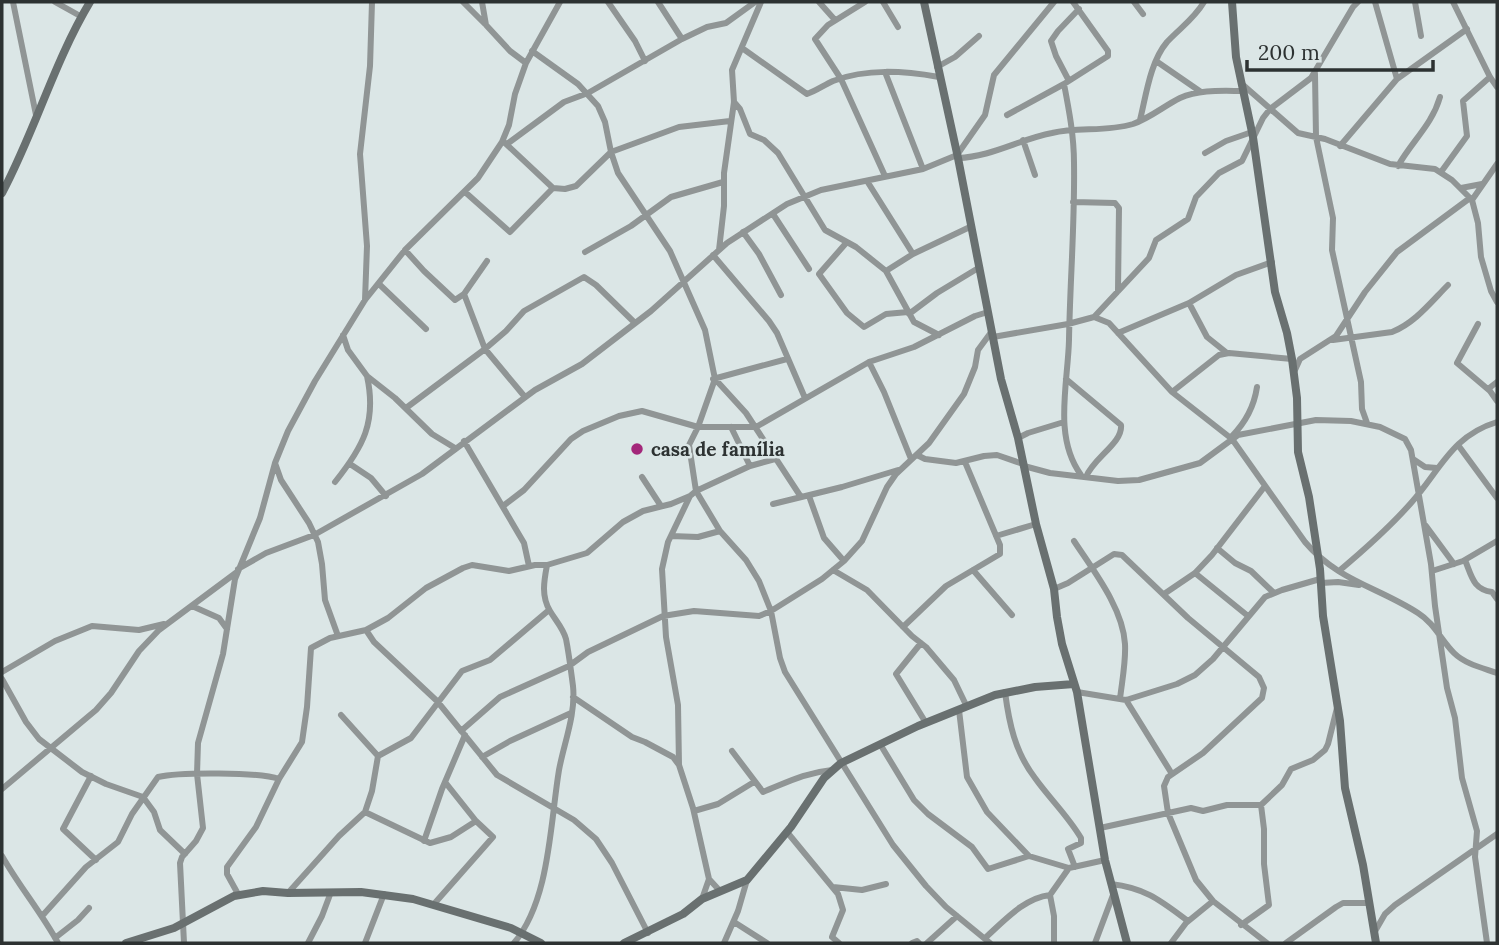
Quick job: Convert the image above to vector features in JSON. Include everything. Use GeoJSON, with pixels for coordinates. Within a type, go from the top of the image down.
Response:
{"type":"FeatureCollection","features":[{"type":"Feature","properties":{"kind":"street"},"geometry":{"type":"LineString","coordinates":[[13,2],[36,115]]}},
{"type":"Feature","properties":{"kind":"street"},"geometry":{"type":"LineString","coordinates":[[55,2],[82,17]]}},
{"type":"Feature","properties":{"kind":"street"},"geometry":{"type":"LineString","coordinates":[[2,193],[90,2]]}},
{"type":"Feature","properties":{"kind":"street"},"geometry":{"type":"LineString","coordinates":[[365,300],[368,246],[360,154],[370,66],[372,2]]}},
{"type":"Feature","properties":{"kind":"street"},"geometry":{"type":"LineString","coordinates":[[463,2],[510,51],[526,63]]}},
{"type":"Feature","properties":{"kind":"street"},"geometry":{"type":"LineString","coordinates":[[482,2],[486,26]]}},
{"type":"Feature","properties":{"kind":"street"},"geometry":{"type":"LineString","coordinates":[[505,143],[515,94],[526,63],[560,2]]}},
{"type":"Feature","properties":{"kind":"street"},"geometry":{"type":"LineString","coordinates":[[608,2],[635,41],[645,61]]}},
{"type":"Feature","properties":{"kind":"street"},"geometry":{"type":"LineString","coordinates":[[658,2],[682,39]]}},
{"type":"Feature","properties":{"kind":"street"},"geometry":{"type":"LineString","coordinates":[[184,943],[180,871],[182,857],[203,828],[197,774],[198,743],[223,654],[238,570],[260,518],[275,463],[303,402],[333,351],[365,300],[405,250],[465,192],[505,143],[564,102],[588,93],[682,39],[708,27],[726,23],[755,2]]}},
{"type":"Feature","properties":{"kind":"street"},"geometry":{"type":"LineString","coordinates":[[761,2],[732,70],[734,102],[723,181],[724,206],[716,252],[777,333],[805,398]]}},
{"type":"Feature","properties":{"kind":"street"},"geometry":{"type":"LineString","coordinates":[[819,2],[835,20]]}},
{"type":"Feature","properties":{"kind":"street"},"geometry":{"type":"LineString","coordinates":[[865,2],[835,20],[816,39],[841,79],[886,176]]}},
{"type":"Feature","properties":{"kind":"street"},"geometry":{"type":"LineString","coordinates":[[883,2],[898,27]]}},
{"type":"Feature","properties":{"kind":"street"},"geometry":{"type":"LineString","coordinates":[[923,2],[981,267],[992,334],[1036,524],[1054,589],[1057,617],[1075,688],[1105,860],[1127,943]]}},
{"type":"Feature","properties":{"kind":"street"},"geometry":{"type":"LineString","coordinates":[[957,156],[985,115],[994,75],[1054,2]]}},
{"type":"Feature","properties":{"kind":"street"},"geometry":{"type":"LineString","coordinates":[[1007,115],[1109,54],[1073,2]]}},
{"type":"Feature","properties":{"kind":"street"},"geometry":{"type":"LineString","coordinates":[[1135,2],[1143,14]]}},
{"type":"Feature","properties":{"kind":"street"},"geometry":{"type":"LineString","coordinates":[[1140,120],[1156,61],[1167,43],[1195,16],[1204,2]]}},
{"type":"Feature","properties":{"kind":"street"},"geometry":{"type":"LineString","coordinates":[[1231,2],[1236,57],[1252,134],[1275,292],[1292,359],[1297,398],[1298,452],[1307,487],[1318,558],[1323,616],[1343,746],[1345,788],[1376,943]]}},
{"type":"Feature","properties":{"kind":"street"},"geometry":{"type":"LineString","coordinates":[[424,841],[463,733],[500,697],[569,666],[588,652],[663,616],[694,611],[748,617],[771,611],[822,579],[844,561],[862,541],[887,487],[900,469],[929,443],[964,394],[975,367],[978,350],[992,334],[1068,324],[1094,317],[1149,258],[1156,240],[1188,219],[1196,197],[1219,173],[1242,161],[1249,150],[1252,134],[1270,109],[1309,80],[1358,2]]}},
{"type":"Feature","properties":{"kind":"street"},"geometry":{"type":"LineString","coordinates":[[1375,2],[1397,79]]}},
{"type":"Feature","properties":{"kind":"street"},"geometry":{"type":"LineString","coordinates":[[1416,2],[1420,36]]}},
{"type":"Feature","properties":{"kind":"street"},"geometry":{"type":"LineString","coordinates":[[1453,2],[1497,86]]}},
{"type":"Feature","properties":{"kind":"street"},"geometry":{"type":"LineString","coordinates":[[1079,9],[1051,41],[1066,81],[1073,131],[1073,202],[1064,422],[1070,458],[1083,476]]}},
{"type":"Feature","properties":{"kind":"street"},"geometry":{"type":"LineString","coordinates":[[1340,146],[1397,79],[1467,29]]}},
{"type":"Feature","properties":{"kind":"street"},"geometry":{"type":"LineString","coordinates":[[937,67],[955,57],[979,36]]}},
{"type":"Feature","properties":{"kind":"street"},"geometry":{"type":"LineString","coordinates":[[742,48],[804,93],[811,93],[841,79],[885,72],[939,77]]}},
{"type":"Feature","properties":{"kind":"street"},"geometry":{"type":"LineString","coordinates":[[532,51],[569,76],[588,93],[602,112],[611,152],[627,188],[670,251],[705,330],[714,379],[698,428],[689,445],[693,494],[753,571],[771,611],[785,672],[893,845],[926,886],[988,941],[1023,906],[1041,896],[1050,895],[1072,868]]}},
{"type":"Feature","properties":{"kind":"street"},"geometry":{"type":"LineString","coordinates":[[1156,61],[1185,78],[1201,92]]}},
{"type":"Feature","properties":{"kind":"street"},"geometry":{"type":"LineString","coordinates":[[1315,70],[1316,137],[1332,218],[1332,250],[1352,338],[1361,383],[1362,409],[1367,423]]}},
{"type":"Feature","properties":{"kind":"street"},"geometry":{"type":"LineString","coordinates":[[885,72],[923,169]]}},
{"type":"Feature","properties":{"kind":"street"},"geometry":{"type":"LineString","coordinates":[[1441,172],[1467,136],[1464,101],[1490,77]]}},
{"type":"Feature","properties":{"kind":"street"},"geometry":{"type":"LineString","coordinates":[[2,789],[51,750],[104,702],[139,651],[169,622],[238,570],[267,553],[314,535],[422,474],[525,397],[582,364],[635,323],[716,252],[803,196],[923,169],[957,156],[982,156],[1023,140],[1054,132],[1113,128],[1140,120],[1182,97],[1201,92],[1243,88],[1288,126],[1307,136],[1398,166],[1425,167],[1441,172],[1461,188],[1471,199],[1478,223],[1481,257],[1497,302]]}},
{"type":"Feature","properties":{"kind":"street"},"geometry":{"type":"LineString","coordinates":[[1398,166],[1434,116],[1440,97]]}},
{"type":"Feature","properties":{"kind":"street"},"geometry":{"type":"LineString","coordinates":[[734,102],[740,109],[750,134],[764,140],[778,153],[825,230],[847,242],[886,271],[908,313],[922,328],[939,335]]}},
{"type":"Feature","properties":{"kind":"street"},"geometry":{"type":"LineString","coordinates":[[505,143],[553,188],[565,189],[576,186],[611,152],[679,127],[730,121]]}},
{"type":"Feature","properties":{"kind":"street"},"geometry":{"type":"LineString","coordinates":[[1205,153],[1226,141],[1252,134]]}},
{"type":"Feature","properties":{"kind":"street"},"geometry":{"type":"LineString","coordinates":[[1307,136],[1319,153]]}},
{"type":"Feature","properties":{"kind":"street"},"geometry":{"type":"LineString","coordinates":[[1023,140],[1035,175]]}},
{"type":"Feature","properties":{"kind":"street"},"geometry":{"type":"LineString","coordinates":[[1293,375],[1300,359],[1331,340],[1398,252],[1471,199],[1497,164]]}},
{"type":"Feature","properties":{"kind":"street"},"geometry":{"type":"LineString","coordinates":[[585,252],[647,215],[671,197],[723,181]]}},
{"type":"Feature","properties":{"kind":"street"},"geometry":{"type":"LineString","coordinates":[[867,181],[913,254]]}},
{"type":"Feature","properties":{"kind":"street"},"geometry":{"type":"LineString","coordinates":[[1461,188],[1482,184]]}},
{"type":"Feature","properties":{"kind":"street"},"geometry":{"type":"LineString","coordinates":[[465,192],[510,232],[553,188]]}},
{"type":"Feature","properties":{"kind":"street"},"geometry":{"type":"LineString","coordinates":[[1073,202],[1115,203],[1119,208],[1118,290]]}},
{"type":"Feature","properties":{"kind":"street"},"geometry":{"type":"LineString","coordinates":[[772,214],[809,269]]}},
{"type":"Feature","properties":{"kind":"street"},"geometry":{"type":"LineString","coordinates":[[886,271],[913,254],[972,226]]}},
{"type":"Feature","properties":{"kind":"street"},"geometry":{"type":"LineString","coordinates":[[743,233],[759,254],[781,295]]}},
{"type":"Feature","properties":{"kind":"street"},"geometry":{"type":"LineString","coordinates":[[847,242],[819,274],[845,310],[864,327],[886,314],[908,313],[981,267]]}},
{"type":"Feature","properties":{"kind":"street"},"geometry":{"type":"LineString","coordinates":[[405,250],[453,298],[458,299],[487,261]]}},
{"type":"Feature","properties":{"kind":"street"},"geometry":{"type":"LineString","coordinates":[[1118,333],[1189,303],[1230,277],[1272,262]]}},
{"type":"Feature","properties":{"kind":"street"},"geometry":{"type":"LineString","coordinates":[[406,408],[485,349],[524,311],[584,277],[590,279],[635,323]]}},
{"type":"Feature","properties":{"kind":"street"},"geometry":{"type":"LineString","coordinates":[[379,284],[426,329]]}},
{"type":"Feature","properties":{"kind":"street"},"geometry":{"type":"LineString","coordinates":[[1331,340],[1392,332],[1405,326],[1448,285]]}},
{"type":"Feature","properties":{"kind":"street"},"geometry":{"type":"LineString","coordinates":[[464,294],[485,349],[525,397]]}},
{"type":"Feature","properties":{"kind":"street"},"geometry":{"type":"LineString","coordinates":[[1189,303],[1210,341],[1227,353]]}},
{"type":"Feature","properties":{"kind":"street"},"geometry":{"type":"LineString","coordinates":[[503,506],[524,490],[571,439],[583,430],[619,416],[642,411],[698,428],[756,427],[869,362],[914,347],[988,312]]}},
{"type":"Feature","properties":{"kind":"street"},"geometry":{"type":"LineString","coordinates":[[1094,317],[1110,323],[1172,392],[1231,438],[1318,558],[1361,585],[1419,614],[1463,660],[1497,673]]}},
{"type":"Feature","properties":{"kind":"street"},"geometry":{"type":"LineString","coordinates":[[1478,324],[1457,363],[1488,389],[1497,401]]}},
{"type":"Feature","properties":{"kind":"street"},"geometry":{"type":"LineString","coordinates":[[343,335],[348,350],[368,376],[432,434],[455,448]]}},
{"type":"Feature","properties":{"kind":"street"},"geometry":{"type":"LineString","coordinates":[[333,351],[348,350]]}},
{"type":"Feature","properties":{"kind":"street"},"geometry":{"type":"LineString","coordinates":[[1172,392],[1219,355],[1227,353],[1292,359]]}},
{"type":"Feature","properties":{"kind":"street"},"geometry":{"type":"LineString","coordinates":[[714,379],[787,359]]}},
{"type":"Feature","properties":{"kind":"street"},"geometry":{"type":"LineString","coordinates":[[869,362],[914,457]]}},
{"type":"Feature","properties":{"kind":"street"},"geometry":{"type":"LineString","coordinates":[[335,482],[350,464],[368,430],[371,393],[368,376]]}},
{"type":"Feature","properties":{"kind":"street"},"geometry":{"type":"LineString","coordinates":[[714,379],[737,402],[756,427],[775,459],[805,496],[824,538],[844,561]]}},
{"type":"Feature","properties":{"kind":"street"},"geometry":{"type":"LineString","coordinates":[[1066,379],[1121,425],[1122,431],[1115,442],[1093,462],[1083,476]]}},
{"type":"Feature","properties":{"kind":"street"},"geometry":{"type":"LineString","coordinates":[[1488,389],[1497,382]]}},
{"type":"Feature","properties":{"kind":"street"},"geometry":{"type":"LineString","coordinates":[[914,457],[965,462],[990,455],[1006,457],[1049,473],[1118,481],[1157,476],[1200,463],[1231,438],[1244,423],[1255,402],[1257,387]]}},
{"type":"Feature","properties":{"kind":"street"},"geometry":{"type":"LineString","coordinates":[[371,393],[383,388]]}},
{"type":"Feature","properties":{"kind":"street"},"geometry":{"type":"LineString","coordinates":[[1231,438],[1316,420],[1367,423],[1405,439],[1410,445],[1425,525],[1462,778],[1476,831],[1475,850],[1487,943]]}},
{"type":"Feature","properties":{"kind":"street"},"geometry":{"type":"LineString","coordinates":[[1018,438],[1064,422]]}},
{"type":"Feature","properties":{"kind":"street"},"geometry":{"type":"LineString","coordinates":[[1339,571],[1385,530],[1458,445],[1480,429],[1497,422]]}},
{"type":"Feature","properties":{"kind":"street"},"geometry":{"type":"LineString","coordinates":[[731,427],[750,466]]}},
{"type":"Feature","properties":{"kind":"street"},"geometry":{"type":"LineString","coordinates":[[464,441],[524,543],[529,566]]}},
{"type":"Feature","properties":{"kind":"street"},"geometry":{"type":"LineString","coordinates":[[1458,445],[1497,498]]}},
{"type":"Feature","properties":{"kind":"street"},"geometry":{"type":"LineString","coordinates":[[238,894],[227,874],[227,867],[256,827],[279,779],[302,742],[311,648],[338,636],[366,630],[394,614],[426,588],[463,568],[472,565],[509,571],[547,565],[587,553],[623,522],[643,511],[693,494],[750,466],[775,459]]}},
{"type":"Feature","properties":{"kind":"street"},"geometry":{"type":"LineString","coordinates":[[1413,459],[1421,466],[1437,468]]}},
{"type":"Feature","properties":{"kind":"street"},"geometry":{"type":"LineString","coordinates":[[903,627],[946,586],[1000,554],[1000,545],[965,462]]}},
{"type":"Feature","properties":{"kind":"street"},"geometry":{"type":"LineString","coordinates":[[275,463],[281,480],[314,535],[321,554],[325,600],[338,636]]}},
{"type":"Feature","properties":{"kind":"street"},"geometry":{"type":"LineString","coordinates":[[350,464],[371,478],[386,496]]}},
{"type":"Feature","properties":{"kind":"street"},"geometry":{"type":"LineString","coordinates":[[773,504],[900,469]]}},
{"type":"Feature","properties":{"kind":"street"},"geometry":{"type":"LineString","coordinates":[[642,477],[661,506]]}},
{"type":"Feature","properties":{"kind":"street"},"geometry":{"type":"LineString","coordinates":[[1164,593],[1195,573],[1265,486]]}},
{"type":"Feature","properties":{"kind":"street"},"geometry":{"type":"LineString","coordinates":[[693,494],[671,536],[662,569],[663,616],[678,705],[679,765],[694,811],[709,879],[720,891]]}},
{"type":"Feature","properties":{"kind":"street"},"geometry":{"type":"LineString","coordinates":[[996,536],[1036,524]]}},
{"type":"Feature","properties":{"kind":"street"},"geometry":{"type":"LineString","coordinates":[[1425,525],[1454,564]]}},
{"type":"Feature","properties":{"kind":"street"},"geometry":{"type":"LineString","coordinates":[[671,536],[689,538],[720,531]]}},
{"type":"Feature","properties":{"kind":"street"},"geometry":{"type":"LineString","coordinates":[[1074,541],[1111,599],[1125,643],[1123,699],[1172,774]]}},
{"type":"Feature","properties":{"kind":"street"},"geometry":{"type":"LineString","coordinates":[[1432,571],[1465,560],[1497,541]]}},
{"type":"Feature","properties":{"kind":"street"},"geometry":{"type":"LineString","coordinates":[[1217,548],[1251,572],[1274,593]]}},
{"type":"Feature","properties":{"kind":"street"},"geometry":{"type":"LineString","coordinates":[[1054,589],[1118,554],[1164,593],[1188,618],[1259,677],[1264,692],[1262,698],[1203,753],[1166,779],[1164,786],[1168,813],[1196,880],[1213,901],[1267,943]]}},
{"type":"Feature","properties":{"kind":"street"},"geometry":{"type":"LineString","coordinates":[[1465,560],[1476,586],[1482,591],[1492,592],[1497,599]]}},
{"type":"Feature","properties":{"kind":"street"},"geometry":{"type":"LineString","coordinates":[[514,943],[521,933],[547,864],[552,809],[573,697],[566,639],[562,628],[549,610],[543,587],[547,565]]}},
{"type":"Feature","properties":{"kind":"street"},"geometry":{"type":"LineString","coordinates":[[833,570],[867,590],[942,664],[954,680],[963,708],[964,765],[972,788],[987,812],[1030,856],[1072,868],[1105,860]]}},
{"type":"Feature","properties":{"kind":"street"},"geometry":{"type":"LineString","coordinates":[[973,570],[1012,615]]}},
{"type":"Feature","properties":{"kind":"street"},"geometry":{"type":"LineString","coordinates":[[1195,573],[1248,616]]}},
{"type":"Feature","properties":{"kind":"street"},"geometry":{"type":"LineString","coordinates":[[724,943],[734,922],[747,880],[788,832],[832,770],[841,763],[926,723],[1005,692],[1035,687],[1075,688],[1123,699],[1177,684],[1195,675],[1225,647],[1265,597],[1320,581],[1361,585]]}},
{"type":"Feature","properties":{"kind":"street"},"geometry":{"type":"LineString","coordinates":[[192,606],[214,615],[227,629]]}},
{"type":"Feature","properties":{"kind":"street"},"geometry":{"type":"LineString","coordinates":[[378,756],[411,738],[461,671],[490,660],[549,610]]}},
{"type":"Feature","properties":{"kind":"street"},"geometry":{"type":"LineString","coordinates":[[2,672],[55,641],[86,627],[99,625],[139,630],[169,622]]}},
{"type":"Feature","properties":{"kind":"street"},"geometry":{"type":"LineString","coordinates":[[366,630],[374,642],[437,701],[498,775],[585,828],[605,850],[648,933]]}},
{"type":"Feature","properties":{"kind":"street"},"geometry":{"type":"LineString","coordinates":[[921,643],[897,674],[926,723]]}},
{"type":"Feature","properties":{"kind":"street"},"geometry":{"type":"LineString","coordinates":[[2,679],[26,722],[51,750],[91,776],[144,797],[154,812],[160,830],[185,854]]}},
{"type":"Feature","properties":{"kind":"street"},"geometry":{"type":"LineString","coordinates":[[1005,692],[1010,728],[1024,761],[1035,780],[1065,813],[1082,840],[1068,849],[1072,868]]}},
{"type":"Feature","properties":{"kind":"street"},"geometry":{"type":"LineString","coordinates":[[573,697],[632,737],[673,757],[679,765]]}},
{"type":"Feature","properties":{"kind":"street"},"geometry":{"type":"LineString","coordinates":[[1100,828],[1191,808],[1209,811],[1227,804],[1261,805],[1282,785],[1290,769],[1313,760],[1325,750],[1337,706]]}},
{"type":"Feature","properties":{"kind":"street"},"geometry":{"type":"LineString","coordinates":[[482,757],[571,713]]}},
{"type":"Feature","properties":{"kind":"street"},"geometry":{"type":"LineString","coordinates":[[341,715],[378,756]]}},
{"type":"Feature","properties":{"kind":"street"},"geometry":{"type":"LineString","coordinates":[[880,744],[914,800],[972,848],[988,869],[1030,856]]}},
{"type":"Feature","properties":{"kind":"street"},"geometry":{"type":"LineString","coordinates":[[732,751],[764,792],[786,780],[812,772],[832,770]]}},
{"type":"Feature","properties":{"kind":"street"},"geometry":{"type":"LineString","coordinates":[[288,893],[339,836],[365,812],[378,756]]}},
{"type":"Feature","properties":{"kind":"street"},"geometry":{"type":"LineString","coordinates":[[43,915],[86,867],[122,837],[128,820],[160,776],[197,774],[279,779]]}},
{"type":"Feature","properties":{"kind":"street"},"geometry":{"type":"LineString","coordinates":[[91,776],[63,829],[96,860]]}},
{"type":"Feature","properties":{"kind":"street"},"geometry":{"type":"LineString","coordinates":[[434,904],[493,837],[476,821],[445,782]]}},
{"type":"Feature","properties":{"kind":"street"},"geometry":{"type":"LineString","coordinates":[[694,811],[718,804],[754,782]]}},
{"type":"Feature","properties":{"kind":"street"},"geometry":{"type":"LineString","coordinates":[[1241,925],[1269,905],[1261,805]]}},
{"type":"Feature","properties":{"kind":"street"},"geometry":{"type":"LineString","coordinates":[[365,812],[424,841],[436,843],[476,821]]}},
{"type":"Feature","properties":{"kind":"street"},"geometry":{"type":"LineString","coordinates":[[788,832],[838,894],[843,910],[832,937],[839,943]]}},
{"type":"Feature","properties":{"kind":"street"},"geometry":{"type":"LineString","coordinates":[[1374,933],[1385,914],[1497,834]]}},
{"type":"Feature","properties":{"kind":"street"},"geometry":{"type":"LineString","coordinates":[[2,856],[57,940],[89,908]]}},
{"type":"Feature","properties":{"kind":"street"},"geometry":{"type":"LineString","coordinates":[[702,899],[709,879]]}},
{"type":"Feature","properties":{"kind":"street"},"geometry":{"type":"LineString","coordinates":[[624,943],[683,914],[702,899],[747,880]]}},
{"type":"Feature","properties":{"kind":"street"},"geometry":{"type":"LineString","coordinates":[[832,887],[853,891],[886,884]]}},
{"type":"Feature","properties":{"kind":"street"},"geometry":{"type":"LineString","coordinates":[[1111,884],[1141,889],[1188,921]]}},
{"type":"Feature","properties":{"kind":"street"},"geometry":{"type":"LineString","coordinates":[[126,943],[184,923],[238,894],[263,891],[384,894],[434,904],[521,933],[541,943]]}},
{"type":"Feature","properties":{"kind":"street"},"geometry":{"type":"LineString","coordinates":[[309,943],[331,892]]}},
{"type":"Feature","properties":{"kind":"street"},"geometry":{"type":"LineString","coordinates":[[365,943],[384,894]]}},
{"type":"Feature","properties":{"kind":"street"},"geometry":{"type":"LineString","coordinates":[[1050,895],[1054,916],[1054,943]]}},
{"type":"Feature","properties":{"kind":"street"},"geometry":{"type":"LineString","coordinates":[[1095,943],[1113,895]]}},
{"type":"Feature","properties":{"kind":"street"},"geometry":{"type":"LineString","coordinates":[[1171,943],[1188,921],[1213,901]]}},
{"type":"Feature","properties":{"kind":"street"},"geometry":{"type":"LineString","coordinates":[[1286,943],[1336,906],[1352,902],[1370,905],[1385,914]]}},
{"type":"Feature","properties":{"kind":"street"},"geometry":{"type":"LineString","coordinates":[[927,943],[957,916]]}},
{"type":"Feature","properties":{"kind":"street"},"geometry":{"type":"LineString","coordinates":[[734,922],[768,943]]}},
{"type":"Feature","properties":{"kind":"street"},"geometry":{"type":"LineString","coordinates":[[912,943],[919,943]]}},
{"type":"Feature","properties":{"kind":"place","name":"casa de família"},"geometry":{"type":"Point","coordinates":[637,449]}}]}
